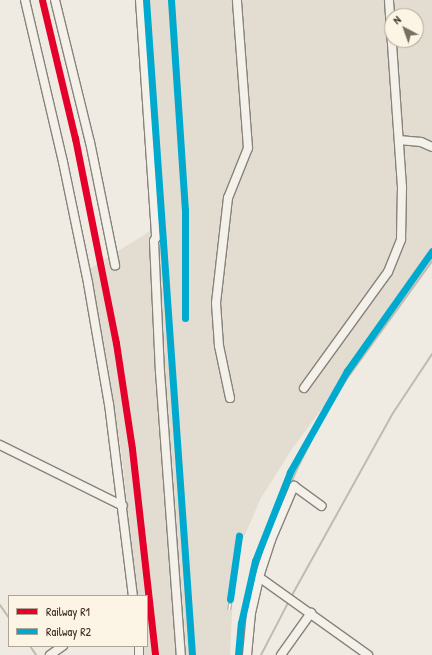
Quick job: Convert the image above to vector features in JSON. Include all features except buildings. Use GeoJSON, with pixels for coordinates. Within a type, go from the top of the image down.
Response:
{"type":"FeatureCollection","features":[{"type":"Feature","properties":{"kind":"street"},"geometry":{"type":"LineString","coordinates":[[25,0],[63,162],[88,283],[109,404],[123,506],[133,595]]}},
{"type":"Feature","properties":{"kind":"street"},"geometry":{"type":"LineString","coordinates":[[55,0],[90,142],[116,265]]}},
{"type":"Feature","properties":{"kind":"street"},"geometry":{"type":"LineString","coordinates":[[140,0],[156,237],[154,241],[160,372],[181,655]]}},
{"type":"Feature","properties":{"kind":"street"},"geometry":{"type":"LineString","coordinates":[[230,398],[219,346],[216,303],[228,198],[248,148],[237,0]]}},
{"type":"Feature","properties":{"kind":"street"},"geometry":{"type":"LineString","coordinates":[[304,388],[393,261],[403,222],[389,0]]}},
{"type":"Feature","properties":{"kind":"street"},"geometry":{"type":"LineString","coordinates":[[399,140],[421,142],[432,147]]}},
{"type":"Feature","properties":{"kind":"street"},"geometry":{"type":"LineString","coordinates":[[0,444],[123,506]]}},
{"type":"Feature","properties":{"kind":"street"},"geometry":{"type":"LineString","coordinates":[[247,655],[251,613],[259,577],[271,540],[294,486],[322,506]]}},
{"type":"Feature","properties":{"kind":"street"},"geometry":{"type":"LineString","coordinates":[[259,577],[368,655]]}},
{"type":"Feature","properties":{"kind":"street"},"geometry":{"type":"LineString","coordinates":[[281,655],[311,613]]}},
{"type":"Feature","properties":{"kind":"street"},"geometry":{"type":"LineString","coordinates":[[50,655],[62,647]]}},
{"type":"Feature","properties":{"kind":"shaded area"},"geometry":{"type":"Polygon","coordinates":[[[144,0],[432,0],[432,260],[292,449],[261,498],[241,544],[233,591],[230,655],[143,655],[142,647],[148,647],[148,595],[137,595],[122,458],[105,348],[88,270],[160,225],[144,0]]]}},
{"type":"Feature","properties":{"kind":"waterway"},"geometry":{"type":"LineString","coordinates":[[269,535],[297,469],[320,423],[346,380],[432,261]]}},
{"type":"Feature","properties":{"kind":"waterway"},"geometry":{"type":"LineString","coordinates":[[291,597],[393,413],[432,354]]}},
{"type":"Feature","properties":{"kind":"waterway"},"geometry":{"type":"LineString","coordinates":[[259,566],[267,539]]}},
{"type":"Feature","properties":{"kind":"waterway"},"geometry":{"type":"LineString","coordinates":[[248,608],[254,581]]}},
{"type":"Feature","properties":{"kind":"waterway"},"geometry":{"type":"LineString","coordinates":[[261,655],[289,601]]}},
{"type":"Feature","properties":{"kind":"waterway"},"geometry":{"type":"LineString","coordinates":[[0,605],[8,617]]}},
{"type":"Feature","properties":{"kind":"waterway"},"geometry":{"type":"LineString","coordinates":[[242,655],[247,613]]}},
{"type":"Feature","properties":{"kind":"waterway"},"geometry":{"type":"LineString","coordinates":[[31,647],[36,655]]}},
{"type":"Feature","properties":{"kind":"railway"},"geometry":{"type":"LineString","coordinates":[[229,610],[239,536]]}},
{"type":"Feature","properties":{"kind":"rail line","name":"R1"},"geometry":{"type":"LineString","coordinates":[[42,0],[75,138],[116,343],[132,449],[155,655]]}},
{"type":"Feature","properties":{"kind":"rail line","name":"R2"},"geometry":{"type":"LineString","coordinates":[[146,0],[192,655]]}},
{"type":"Feature","properties":{"kind":"rail line","name":"R2"},"geometry":{"type":"LineString","coordinates":[[171,0],[185,210],[185,318]]}},
{"type":"Feature","properties":{"kind":"rail line","name":"R2"},"geometry":{"type":"LineString","coordinates":[[238,655],[241,623],[255,561],[290,472],[347,371],[432,251]]}},
{"type":"Feature","properties":{"kind":"rail line","name":"R2"},"geometry":{"type":"LineString","coordinates":[[230,599],[239,536]]}}]}
